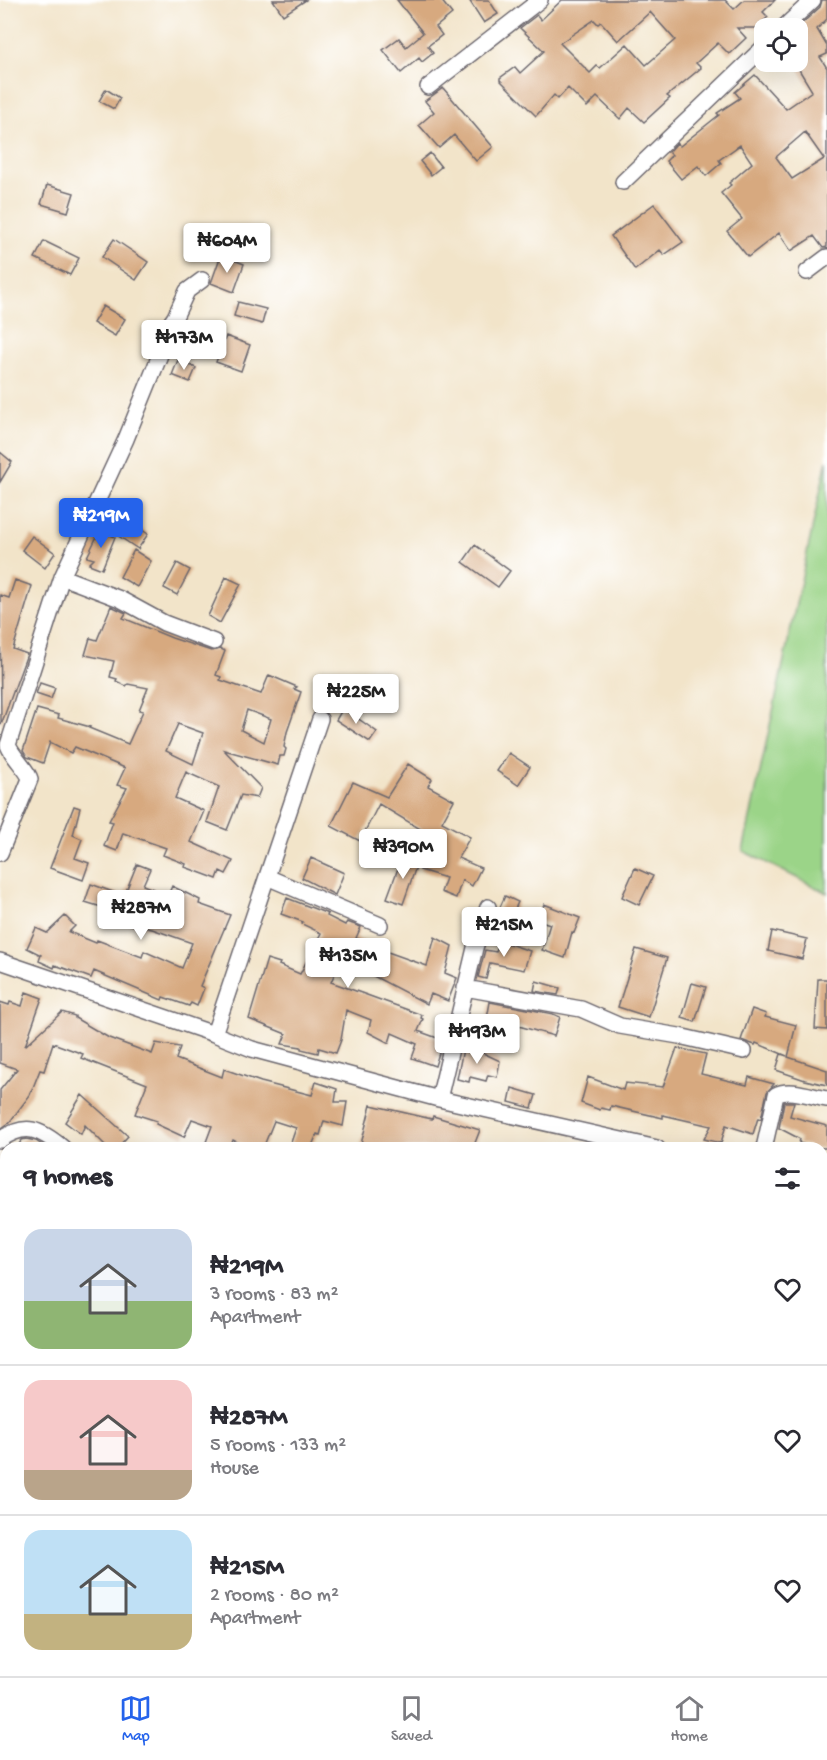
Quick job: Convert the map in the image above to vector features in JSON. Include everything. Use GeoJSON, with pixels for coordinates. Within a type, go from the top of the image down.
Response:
{"type":"FeatureCollection","features":[{"type":"Feature","properties":{"kind":"street"},"geometry":{"type":"LineString","coordinates":[[428,87],[540,0]]}},
{"type":"Feature","properties":{"kind":"street"},"geometry":{"type":"LineString","coordinates":[[794,18],[813,0]]}},
{"type":"Feature","properties":{"kind":"street"},"geometry":{"type":"LineString","coordinates":[[623,182],[754,57]]}},
{"type":"Feature","properties":{"kind":"street"},"geometry":{"type":"LineString","coordinates":[[807,272],[827,257]]}},
{"type":"Feature","properties":{"kind":"street"},"geometry":{"type":"LineString","coordinates":[[0,853],[30,779],[29,774],[13,757],[8,746],[62,577],[126,440],[164,345],[168,327],[187,291],[202,280]]}},
{"type":"Feature","properties":{"kind":"street"},"geometry":{"type":"LineString","coordinates":[[62,577],[120,599],[165,623],[214,642]]}},
{"type":"Feature","properties":{"kind":"street"},"geometry":{"type":"LineString","coordinates":[[214,1034],[320,719]]}},
{"type":"Feature","properties":{"kind":"street"},"geometry":{"type":"LineString","coordinates":[[267,877],[380,924]]}},
{"type":"Feature","properties":{"kind":"street"},"geometry":{"type":"LineString","coordinates":[[439,1099],[465,988],[488,907]]}},
{"type":"Feature","properties":{"kind":"street"},"geometry":{"type":"LineString","coordinates":[[0,961],[252,1049],[439,1099],[630,1142]]}},
{"type":"Feature","properties":{"kind":"street"},"geometry":{"type":"LineString","coordinates":[[465,988],[580,1009],[620,1026],[679,1036],[744,1051]]}},
{"type":"Feature","properties":{"kind":"street"},"geometry":{"type":"LineString","coordinates":[[765,1142],[774,1101],[778,1094],[789,1092],[827,1100]]}},
{"type":"Feature","properties":{"kind":"street"},"geometry":{"type":"LineString","coordinates":[[0,1140],[14,1130],[27,1129],[38,1131],[54,1142]]}},
{"type":"Feature","properties":{"kind":"green space"},"geometry":{"type":"Polygon","coordinates":[[[827,460],[827,893],[743,851],[827,460]]]}},
{"type":"Feature","properties":{"kind":"building"},"geometry":{"type":"Polygon","coordinates":[[[273,0],[306,0],[283,15],[273,0]]]}},
{"type":"Feature","properties":{"kind":"building"},"geometry":{"type":"Polygon","coordinates":[[[397,0],[441,0],[452,14],[436,27],[442,35],[428,46],[433,53],[422,62],[419,58],[401,73],[383,50],[399,38],[406,47],[423,33],[397,0]]]}},
{"type":"Feature","properties":{"kind":"building"},"geometry":{"type":"Polygon","coordinates":[[[469,0],[489,0],[498,14],[484,23],[469,0]]]}},
{"type":"Feature","properties":{"kind":"building"},"geometry":{"type":"Polygon","coordinates":[[[562,0],[725,0],[734,9],[744,0],[775,0],[763,12],[767,18],[754,18],[754,28],[737,28],[746,38],[729,54],[718,43],[696,63],[701,68],[667,96],[670,98],[644,122],[629,108],[620,119],[597,97],[587,107],[568,88],[558,99],[554,95],[536,116],[500,80],[515,67],[520,73],[544,51],[520,28],[537,15],[541,20],[562,0]],[[650,12],[618,41],[601,22],[598,24],[594,20],[560,43],[590,73],[597,66],[600,68],[627,44],[646,65],[675,40],[650,12]]]}},
{"type":"Feature","properties":{"kind":"building"},"geometry":{"type":"Polygon","coordinates":[[[822,0],[827,0],[827,19],[817,29],[827,46],[827,54],[820,57],[827,68],[827,247],[823,248],[814,236],[791,251],[779,233],[748,257],[727,231],[742,219],[721,193],[752,163],[740,145],[719,160],[721,163],[706,176],[698,166],[681,179],[666,161],[672,155],[669,152],[677,143],[680,146],[719,115],[717,113],[740,98],[735,92],[755,75],[786,109],[812,91],[800,72],[808,72],[808,18],[820,7],[822,0]],[[805,132],[776,157],[792,179],[824,159],[805,132]]]}},
{"type":"Feature","properties":{"kind":"building"},"geometry":{"type":"Polygon","coordinates":[[[443,88],[493,147],[476,161],[454,135],[439,148],[419,125],[434,112],[425,101],[443,88]]]}},
{"type":"Feature","properties":{"kind":"building"},"geometry":{"type":"Polygon","coordinates":[[[106,89],[120,98],[114,109],[99,101],[106,89]]]}},
{"type":"Feature","properties":{"kind":"building"},"geometry":{"type":"Polygon","coordinates":[[[430,153],[441,167],[431,175],[420,161],[430,153]]]}},
{"type":"Feature","properties":{"kind":"building"},"geometry":{"type":"Polygon","coordinates":[[[47,185],[74,193],[68,212],[41,204],[47,185]]]}},
{"type":"Feature","properties":{"kind":"building"},"geometry":{"type":"Polygon","coordinates":[[[654,204],[683,242],[664,255],[660,250],[635,270],[611,236],[654,204]]]}},
{"type":"Feature","properties":{"kind":"building"},"geometry":{"type":"Polygon","coordinates":[[[114,239],[148,262],[136,280],[102,257],[114,239]]]}},
{"type":"Feature","properties":{"kind":"building"},"geometry":{"type":"Polygon","coordinates":[[[44,241],[79,258],[70,275],[35,258],[44,241]]]}},
{"type":"Feature","properties":{"kind":"building"},"geometry":{"type":"Polygon","coordinates":[[[221,255],[244,264],[234,292],[211,283],[221,255]]]}},
{"type":"Feature","properties":{"kind":"building"},"geometry":{"type":"Polygon","coordinates":[[[238,302],[266,309],[262,324],[234,316],[238,302]]]}},
{"type":"Feature","properties":{"kind":"building"},"geometry":{"type":"Polygon","coordinates":[[[103,306],[125,319],[115,336],[93,323],[103,306]]]}},
{"type":"Feature","properties":{"kind":"building"},"geometry":{"type":"Polygon","coordinates":[[[226,336],[250,345],[241,371],[216,362],[226,336]]]}},
{"type":"Feature","properties":{"kind":"building"},"geometry":{"type":"Polygon","coordinates":[[[178,360],[196,368],[190,382],[172,375],[178,360]]]}},
{"type":"Feature","properties":{"kind":"building"},"geometry":{"type":"Polygon","coordinates":[[[0,452],[12,462],[0,482],[0,452]]]}},
{"type":"Feature","properties":{"kind":"building"},"geometry":{"type":"Polygon","coordinates":[[[121,516],[148,534],[138,549],[111,531],[121,516]]]}},
{"type":"Feature","properties":{"kind":"building"},"geometry":{"type":"Polygon","coordinates":[[[100,530],[115,537],[102,569],[89,564],[94,559],[87,557],[100,530]]]}},
{"type":"Feature","properties":{"kind":"building"},"geometry":{"type":"Polygon","coordinates":[[[32,536],[55,553],[45,568],[22,550],[32,536]]]}},
{"type":"Feature","properties":{"kind":"building"},"geometry":{"type":"Polygon","coordinates":[[[475,545],[510,571],[498,587],[463,562],[475,545]]]}},
{"type":"Feature","properties":{"kind":"building"},"geometry":{"type":"Polygon","coordinates":[[[134,550],[151,561],[137,587],[120,577],[134,550]]]}},
{"type":"Feature","properties":{"kind":"building"},"geometry":{"type":"Polygon","coordinates":[[[177,563],[190,570],[177,595],[164,588],[177,563]]]}},
{"type":"Feature","properties":{"kind":"building"},"geometry":{"type":"Polygon","coordinates":[[[226,577],[241,584],[220,623],[208,616],[226,577]]]}},
{"type":"Feature","properties":{"kind":"building"},"geometry":{"type":"Polygon","coordinates":[[[15,580],[32,586],[13,649],[27,654],[1,725],[0,595],[9,598],[15,580]]]}},
{"type":"Feature","properties":{"kind":"building"},"geometry":{"type":"Polygon","coordinates":[[[111,606],[126,613],[123,618],[172,638],[211,651],[221,649],[225,651],[216,675],[221,677],[220,680],[261,694],[269,675],[297,687],[294,689],[301,692],[287,732],[284,756],[280,756],[278,765],[224,750],[261,788],[257,798],[241,795],[227,830],[207,822],[219,787],[186,772],[175,798],[204,811],[191,842],[233,861],[226,874],[220,871],[217,879],[185,867],[186,864],[163,855],[166,848],[123,833],[117,851],[104,846],[113,822],[109,821],[127,788],[117,785],[125,768],[75,747],[71,753],[50,742],[43,763],[27,757],[23,751],[37,709],[59,715],[58,718],[90,727],[128,744],[143,711],[139,710],[148,688],[128,684],[126,686],[116,681],[117,679],[110,677],[114,661],[85,655],[90,638],[97,640],[111,606]],[[247,710],[241,730],[264,742],[271,719],[247,710]],[[178,724],[166,751],[193,764],[203,733],[178,724]]]}},
{"type":"Feature","properties":{"kind":"building"},"geometry":{"type":"Polygon","coordinates":[[[40,683],[55,688],[51,699],[36,694],[40,683]]]}},
{"type":"Feature","properties":{"kind":"building"},"geometry":{"type":"Polygon","coordinates":[[[343,708],[377,732],[370,742],[336,720],[343,708]]]}},
{"type":"Feature","properties":{"kind":"building"},"geometry":{"type":"Polygon","coordinates":[[[509,753],[530,767],[518,785],[497,771],[509,753]]]}},
{"type":"Feature","properties":{"kind":"building"},"geometry":{"type":"Polygon","coordinates":[[[408,764],[432,779],[428,786],[454,800],[442,822],[470,837],[458,858],[481,868],[472,886],[462,880],[456,898],[441,892],[446,878],[420,870],[432,836],[379,804],[360,841],[331,826],[353,782],[387,797],[408,764]]]}},
{"type":"Feature","properties":{"kind":"building"},"geometry":{"type":"Polygon","coordinates":[[[74,806],[80,808],[73,835],[82,839],[75,858],[89,863],[83,880],[50,868],[74,806]]]}},
{"type":"Feature","properties":{"kind":"building"},"geometry":{"type":"Polygon","coordinates":[[[403,855],[418,861],[403,904],[387,898],[403,855]]]}},
{"type":"Feature","properties":{"kind":"building"},"geometry":{"type":"Polygon","coordinates":[[[311,858],[344,873],[335,895],[302,878],[311,858]]]}},
{"type":"Feature","properties":{"kind":"building"},"geometry":{"type":"Polygon","coordinates":[[[137,864],[150,869],[143,885],[168,895],[172,886],[200,900],[199,904],[230,915],[200,986],[204,988],[197,1006],[191,1003],[189,1006],[163,997],[162,1000],[94,971],[91,978],[55,965],[54,968],[39,961],[41,955],[27,948],[36,928],[47,933],[65,916],[75,926],[69,932],[142,957],[144,951],[182,968],[192,943],[152,929],[128,924],[115,919],[118,912],[85,902],[91,884],[124,896],[137,864]]]}},
{"type":"Feature","properties":{"kind":"building"},"geometry":{"type":"Polygon","coordinates":[[[635,868],[653,876],[639,905],[622,897],[635,868]]]}},
{"type":"Feature","properties":{"kind":"building"},"geometry":{"type":"Polygon","coordinates":[[[505,896],[518,902],[506,929],[493,923],[505,896]]]}},
{"type":"Feature","properties":{"kind":"building"},"geometry":{"type":"Polygon","coordinates":[[[287,898],[328,914],[327,916],[345,925],[347,922],[361,927],[356,938],[427,966],[435,937],[452,946],[445,973],[457,978],[448,1001],[431,994],[427,1004],[341,959],[331,982],[422,1015],[423,1019],[418,1031],[443,1040],[435,1066],[412,1058],[417,1044],[392,1033],[389,1043],[368,1032],[371,1020],[346,1010],[341,1040],[336,1053],[319,1048],[318,1053],[282,1044],[286,1034],[249,1019],[267,959],[300,974],[321,933],[302,924],[303,922],[281,914],[287,898]]]}},
{"type":"Feature","properties":{"kind":"building"},"geometry":{"type":"Polygon","coordinates":[[[544,904],[580,918],[574,933],[572,932],[565,958],[542,950],[550,924],[538,920],[544,904]]]}},
{"type":"Feature","properties":{"kind":"building"},"geometry":{"type":"Polygon","coordinates":[[[772,931],[807,939],[802,959],[768,951],[772,931]]]}},
{"type":"Feature","properties":{"kind":"building"},"geometry":{"type":"Polygon","coordinates":[[[500,941],[530,951],[524,970],[490,963],[486,979],[478,977],[485,950],[496,952],[500,941]]]}},
{"type":"Feature","properties":{"kind":"building"},"geometry":{"type":"Polygon","coordinates":[[[636,949],[667,958],[649,1017],[618,1007],[636,949]]]}},
{"type":"Feature","properties":{"kind":"building"},"geometry":{"type":"Polygon","coordinates":[[[818,979],[827,979],[827,1030],[815,1029],[818,979]]]}},
{"type":"Feature","properties":{"kind":"building"},"geometry":{"type":"Polygon","coordinates":[[[536,981],[560,988],[558,995],[534,991],[536,981]]]}},
{"type":"Feature","properties":{"kind":"building"},"geometry":{"type":"Polygon","coordinates":[[[692,983],[706,987],[695,1022],[682,1018],[692,983]]]}},
{"type":"Feature","properties":{"kind":"building"},"geometry":{"type":"Polygon","coordinates":[[[26,992],[42,998],[25,1046],[62,1012],[75,1016],[109,1038],[152,1054],[156,1043],[180,1047],[176,1059],[222,1077],[224,1069],[261,1082],[312,1095],[316,1082],[337,1089],[335,1102],[347,1102],[343,1126],[324,1121],[320,1135],[317,1134],[314,1142],[291,1142],[296,1128],[274,1121],[265,1142],[233,1140],[232,1142],[206,1142],[212,1126],[192,1119],[184,1137],[156,1124],[157,1121],[135,1114],[147,1084],[81,1058],[83,1054],[53,1043],[44,1071],[40,1070],[30,1095],[9,1123],[0,1129],[0,1090],[17,1069],[0,1063],[0,1002],[22,1006],[26,992]]]}},
{"type":"Feature","properties":{"kind":"building"},"geometry":{"type":"Polygon","coordinates":[[[490,1002],[560,1017],[554,1036],[508,1023],[505,1041],[477,1036],[481,1017],[487,1019],[490,1002]]]}},
{"type":"Feature","properties":{"kind":"building"},"geometry":{"type":"Polygon","coordinates":[[[752,1009],[766,1014],[765,1017],[796,1025],[788,1057],[827,1070],[827,1085],[776,1070],[781,1054],[787,1056],[756,1043],[755,1045],[741,1040],[752,1009]]]}},
{"type":"Feature","properties":{"kind":"building"},"geometry":{"type":"Polygon","coordinates":[[[464,1044],[500,1061],[497,1077],[488,1075],[486,1081],[470,1077],[469,1082],[457,1079],[464,1044]]]}},
{"type":"Feature","properties":{"kind":"building"},"geometry":{"type":"Polygon","coordinates":[[[677,1048],[706,1054],[701,1074],[747,1085],[749,1077],[774,1084],[767,1092],[761,1119],[758,1118],[753,1134],[726,1125],[721,1142],[704,1139],[711,1126],[611,1106],[610,1110],[601,1108],[600,1110],[581,1103],[588,1077],[623,1090],[625,1083],[663,1087],[677,1048]]]}},
{"type":"Feature","properties":{"kind":"building"},"geometry":{"type":"Polygon","coordinates":[[[512,1088],[536,1095],[532,1108],[509,1102],[512,1088]]]}},
{"type":"Feature","properties":{"kind":"building"},"geometry":{"type":"Polygon","coordinates":[[[82,1095],[128,1136],[122,1142],[102,1142],[85,1125],[81,1134],[65,1122],[82,1095]]]}},
{"type":"Feature","properties":{"kind":"building"},"geometry":{"type":"Polygon","coordinates":[[[784,1102],[794,1102],[790,1116],[827,1126],[827,1142],[799,1142],[800,1139],[779,1128],[784,1102]]]}},
{"type":"Feature","properties":{"kind":"building"},"geometry":{"type":"Polygon","coordinates":[[[371,1105],[432,1119],[433,1116],[480,1130],[475,1142],[362,1142],[371,1105]]]}},
{"type":"Feature","properties":{"kind":"building"},"geometry":{"type":"Polygon","coordinates":[[[26,1139],[37,1142],[20,1142],[26,1139]]]}}]}
